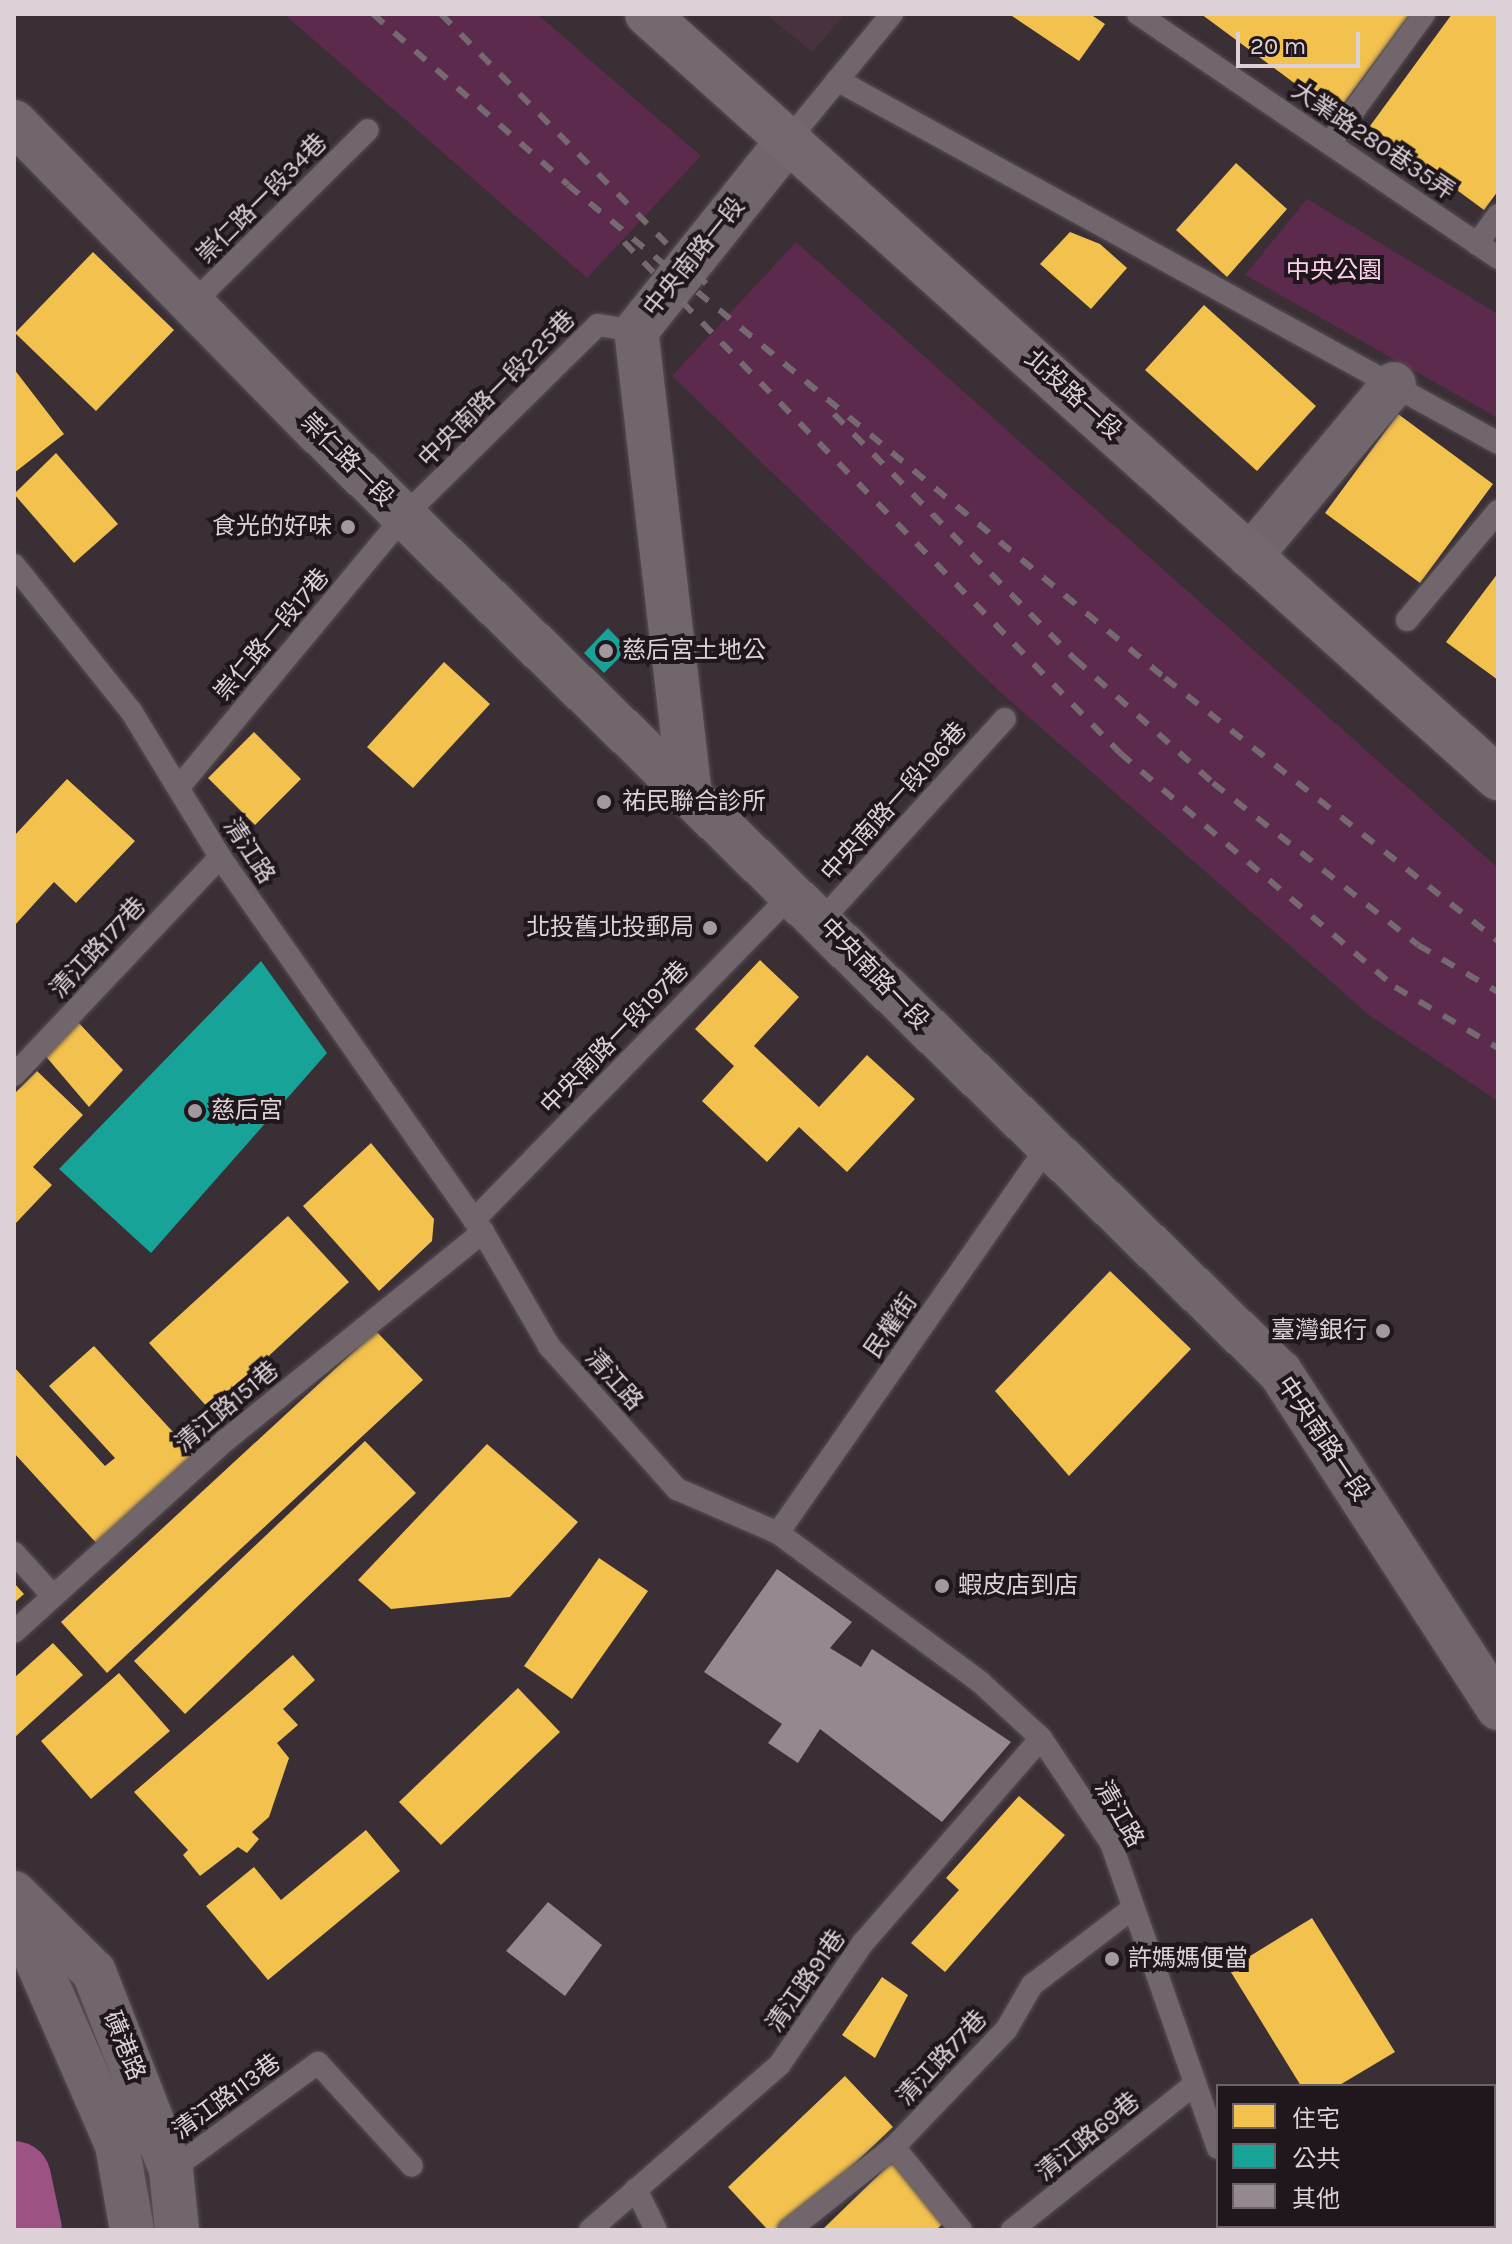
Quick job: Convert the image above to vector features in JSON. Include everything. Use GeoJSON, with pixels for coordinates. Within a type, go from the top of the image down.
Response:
{"type":"FeatureCollection","features":[{"type":"Feature","properties":{"kind":"street","name":"北投路一段"},"geometry":{"type":"LineString","coordinates":[[647,14],[790,138],[1498,778]]}},
{"type":"Feature","properties":{"kind":"street","name":"崇仁路一段"},"geometry":{"type":"LineString","coordinates":[[14,122],[404,516],[689,787]]}},
{"type":"Feature","properties":{"kind":"street","name":"中央南路一段"},"geometry":{"type":"LineString","coordinates":[[790,138],[636,331],[689,787],[1046,1149],[1280,1372],[1498,1708]]}},
{"type":"Feature","properties":{"kind":"street"},"geometry":{"type":"LineString","coordinates":[[1250,556],[1394,384]]}},
{"type":"Feature","properties":{"kind":"street","name":"磺港路"},"geometry":{"type":"LineString","coordinates":[[14,1893],[94,1972],[171,2170],[177,2230]]}},
{"type":"Feature","properties":{"kind":"street","name":"磺港路"},"geometry":{"type":"LineString","coordinates":[[14,1908],[117,2145],[132,2230]]}},
{"type":"Feature","properties":{"kind":"lane"},"geometry":{"type":"LineString","coordinates":[[790,138],[892,14]]}},
{"type":"Feature","properties":{"kind":"lane"},"geometry":{"type":"LineString","coordinates":[[1330,143],[1424,14]]}},
{"type":"Feature","properties":{"kind":"lane","name":"大業路280巷35弄"},"geometry":{"type":"LineString","coordinates":[[1148,17],[1498,258]]}},
{"type":"Feature","properties":{"kind":"lane"},"geometry":{"type":"LineString","coordinates":[[837,80],[1498,443]]}},
{"type":"Feature","properties":{"kind":"lane","name":"崇仁路一段34巷"},"geometry":{"type":"LineString","coordinates":[[192,304],[368,130]]}},
{"type":"Feature","properties":{"kind":"lane"},"geometry":{"type":"LineString","coordinates":[[1477,244],[1498,215]]}},
{"type":"Feature","properties":{"kind":"lane","name":"中央南路一段225巷"},"geometry":{"type":"LineString","coordinates":[[404,516],[598,325],[636,331]]}},
{"type":"Feature","properties":{"kind":"lane"},"geometry":{"type":"LineString","coordinates":[[1407,620],[1498,511]]}},
{"type":"Feature","properties":{"kind":"lane","name":"崇仁路一段17巷"},"geometry":{"type":"LineString","coordinates":[[179,787],[404,516]]}},
{"type":"Feature","properties":{"kind":"lane","name":"清江路"},"geometry":{"type":"LineString","coordinates":[[14,565],[131,711],[220,857],[479,1226],[549,1346],[677,1489],[778,1533],[980,1682],[1041,1738],[1111,1843],[1216,2142]]}},
{"type":"Feature","properties":{"kind":"lane","name":"中央南路一段196巷"},"geometry":{"type":"LineString","coordinates":[[807,907],[1005,719]]}},
{"type":"Feature","properties":{"kind":"lane","name":"清江路177巷"},"geometry":{"type":"LineString","coordinates":[[14,1075],[220,857]]}},
{"type":"Feature","properties":{"kind":"lane","name":"中央南路一段197巷"},"geometry":{"type":"LineString","coordinates":[[479,1226],[807,907]]}},
{"type":"Feature","properties":{"kind":"lane","name":"民權街"},"geometry":{"type":"LineString","coordinates":[[778,1533],[1046,1149]]}},
{"type":"Feature","properties":{"kind":"lane","name":"清江路151巷"},"geometry":{"type":"LineString","coordinates":[[14,1632],[226,1440],[479,1226]]}},
{"type":"Feature","properties":{"kind":"lane"},"geometry":{"type":"LineString","coordinates":[[14,1553],[53,1596]]}},
{"type":"Feature","properties":{"kind":"lane","name":"清江路91巷"},"geometry":{"type":"LineString","coordinates":[[590,2230],[780,2064],[863,1943],[1041,1738]]}},
{"type":"Feature","properties":{"kind":"lane","name":"清江路77巷"},"geometry":{"type":"LineString","coordinates":[[789,2230],[894,2147],[1006,2030],[1032,1985],[1133,1908]]}},
{"type":"Feature","properties":{"kind":"lane","name":"清江路113巷"},"geometry":{"type":"LineString","coordinates":[[171,2170],[318,2063],[412,2166]]}},
{"type":"Feature","properties":{"kind":"lane","name":"清江路69巷"},"geometry":{"type":"LineString","coordinates":[[1012,2230],[1195,2084]]}},
{"type":"Feature","properties":{"kind":"lane"},"geometry":{"type":"LineString","coordinates":[[894,2147],[961,2230]]}},
{"type":"Feature","properties":{"kind":"lane"},"geometry":{"type":"LineString","coordinates":[[636,2189],[656,2230]]}},
{"type":"Feature","properties":{"kind":"shaded area"},"geometry":{"type":"Polygon","coordinates":[[[766,14],[845,14],[812,52],[766,14]]]}},
{"type":"Feature","properties":{"kind":"green space"},"geometry":{"type":"Polygon","coordinates":[[[284,14],[537,14],[701,156],[587,278],[284,14]]]}},
{"type":"Feature","properties":{"kind":"green space","name":"中央公園"},"geometry":{"type":"Polygon","coordinates":[[[1307,199],[1498,314],[1498,418],[1245,275],[1307,199]]]}},
{"type":"Feature","properties":{"kind":"green space"},"geometry":{"type":"Polygon","coordinates":[[[796,242],[1498,868],[1498,1101],[1369,1015],[999,691],[672,376],[796,242]]]}},
{"type":"Feature","properties":{"kind":"building: 住宅"},"geometry":{"type":"Polygon","coordinates":[[[1009,14],[1090,14],[1105,24],[1079,61],[1009,14]]]}},
{"type":"Feature","properties":{"kind":"building: 住宅"},"geometry":{"type":"Polygon","coordinates":[[[1201,14],[1410,14],[1336,114],[1201,14]]]}},
{"type":"Feature","properties":{"kind":"building: 住宅"},"geometry":{"type":"Polygon","coordinates":[[[1452,14],[1498,14],[1498,191],[1484,210],[1370,126],[1452,14]]]}},
{"type":"Feature","properties":{"kind":"building: 住宅"},"geometry":{"type":"Polygon","coordinates":[[[1236,163],[1287,209],[1227,277],[1176,230],[1236,163]]]}},
{"type":"Feature","properties":{"kind":"building: 住宅"},"geometry":{"type":"Polygon","coordinates":[[[1070,232],[1100,244],[1127,268],[1091,309],[1040,264],[1070,232]]]}},
{"type":"Feature","properties":{"kind":"building: 住宅"},"geometry":{"type":"Polygon","coordinates":[[[93,252],[174,330],[96,411],[15,333],[93,252]]]}},
{"type":"Feature","properties":{"kind":"building: 住宅"},"geometry":{"type":"Polygon","coordinates":[[[1204,305],[1316,406],[1257,471],[1145,370],[1204,305]]]}},
{"type":"Feature","properties":{"kind":"building: 住宅"},"geometry":{"type":"Polygon","coordinates":[[[14,369],[64,434],[14,473],[14,369]]]}},
{"type":"Feature","properties":{"kind":"building: 住宅"},"geometry":{"type":"Polygon","coordinates":[[[1398,414],[1493,484],[1420,583],[1325,513],[1398,414]]]}},
{"type":"Feature","properties":{"kind":"building: 住宅"},"geometry":{"type":"Polygon","coordinates":[[[56,453],[118,524],[74,563],[14,494],[56,453]]]}},
{"type":"Feature","properties":{"kind":"building: 住宅"},"geometry":{"type":"Polygon","coordinates":[[[1498,573],[1498,680],[1446,642],[1498,573]]]}},
{"type":"Feature","properties":{"kind":"building: 住宅"},"geometry":{"type":"Polygon","coordinates":[[[444,662],[490,704],[413,788],[367,747],[444,662]]]}},
{"type":"Feature","properties":{"kind":"building: 住宅"},"geometry":{"type":"Polygon","coordinates":[[[254,732],[301,779],[255,825],[208,778],[254,732]]]}},
{"type":"Feature","properties":{"kind":"building: 住宅"},"geometry":{"type":"Polygon","coordinates":[[[67,779],[135,841],[76,903],[54,882],[14,926],[14,836],[67,779]]]}},
{"type":"Feature","properties":{"kind":"building: 住宅"},"geometry":{"type":"Polygon","coordinates":[[[760,960],[799,997],[754,1046],[819,1107],[867,1055],[915,1099],[847,1172],[799,1127],[767,1162],[702,1101],[734,1066],[695,1029],[760,960]]]}},
{"type":"Feature","properties":{"kind":"building: 住宅"},"geometry":{"type":"Polygon","coordinates":[[[77,1021],[123,1070],[89,1107],[43,1053],[77,1021]]]}},
{"type":"Feature","properties":{"kind":"building: 住宅"},"geometry":{"type":"Polygon","coordinates":[[[37,1071],[83,1115],[33,1167],[52,1185],[14,1225],[14,1094],[37,1071]]]}},
{"type":"Feature","properties":{"kind":"building: 住宅"},"geometry":{"type":"Polygon","coordinates":[[[371,1143],[434,1219],[432,1241],[379,1291],[303,1206],[371,1143]]]}},
{"type":"Feature","properties":{"kind":"building: 住宅"},"geometry":{"type":"Polygon","coordinates":[[[288,1216],[349,1282],[210,1410],[149,1343],[288,1216]]]}},
{"type":"Feature","properties":{"kind":"building: 住宅"},"geometry":{"type":"Polygon","coordinates":[[[1110,1271],[1191,1349],[1069,1476],[995,1391],[1110,1271]]]}},
{"type":"Feature","properties":{"kind":"building: 住宅"},"geometry":{"type":"Polygon","coordinates":[[[376,1331],[423,1380],[107,1673],[61,1622],[376,1331]]]}},
{"type":"Feature","properties":{"kind":"building: 住宅"},"geometry":{"type":"Polygon","coordinates":[[[94,1346],[196,1457],[99,1546],[14,1453],[14,1367],[105,1466],[115,1458],[49,1386],[94,1346]]]}},
{"type":"Feature","properties":{"kind":"building: 住宅"},"geometry":{"type":"Polygon","coordinates":[[[365,1441],[416,1493],[185,1714],[134,1661],[365,1441]]]}},
{"type":"Feature","properties":{"kind":"building: 住宅"},"geometry":{"type":"Polygon","coordinates":[[[487,1444],[578,1522],[510,1597],[391,1609],[358,1580],[487,1444]]]}},
{"type":"Feature","properties":{"kind":"building: 住宅"},"geometry":{"type":"Polygon","coordinates":[[[599,1558],[648,1591],[572,1699],[524,1666],[599,1558]]]}},
{"type":"Feature","properties":{"kind":"building: 住宅"},"geometry":{"type":"Polygon","coordinates":[[[14,1583],[24,1594],[14,1603],[14,1583]]]}},
{"type":"Feature","properties":{"kind":"building: 住宅"},"geometry":{"type":"Polygon","coordinates":[[[53,1643],[83,1675],[14,1738],[14,1678],[53,1643]]]}},
{"type":"Feature","properties":{"kind":"building: 住宅"},"geometry":{"type":"Polygon","coordinates":[[[293,1655],[315,1680],[283,1709],[298,1725],[277,1743],[289,1758],[269,1817],[252,1832],[259,1839],[247,1853],[238,1847],[200,1876],[183,1855],[188,1850],[134,1792],[293,1655]]]}},
{"type":"Feature","properties":{"kind":"building: 住宅"},"geometry":{"type":"Polygon","coordinates":[[[119,1673],[170,1731],[91,1799],[41,1741],[119,1673]]]}},
{"type":"Feature","properties":{"kind":"building: 住宅"},"geometry":{"type":"Polygon","coordinates":[[[518,1688],[560,1732],[441,1845],[399,1802],[518,1688]]]}},
{"type":"Feature","properties":{"kind":"building: 住宅"},"geometry":{"type":"Polygon","coordinates":[[[1019,1796],[1065,1835],[945,1972],[911,1943],[959,1890],[946,1878],[1019,1796]]]}},
{"type":"Feature","properties":{"kind":"building: 住宅"},"geometry":{"type":"Polygon","coordinates":[[[366,1830],[400,1871],[268,1980],[206,1906],[254,1867],[281,1900],[366,1830]]]}},
{"type":"Feature","properties":{"kind":"building: 住宅"},"geometry":{"type":"Polygon","coordinates":[[[1312,1918],[1395,2052],[1341,2084],[1300,2084],[1229,1969],[1312,1918]]]}},
{"type":"Feature","properties":{"kind":"building: 住宅"},"geometry":{"type":"Polygon","coordinates":[[[882,1977],[908,1995],[875,2058],[842,2035],[882,1977]]]}},
{"type":"Feature","properties":{"kind":"building: 住宅"},"geometry":{"type":"Polygon","coordinates":[[[845,2076],[893,2127],[785,2230],[768,2230],[728,2187],[845,2076]]]}},
{"type":"Feature","properties":{"kind":"building: 住宅"},"geometry":{"type":"Polygon","coordinates":[[[894,2160],[949,2218],[936,2230],[822,2230],[894,2160]]]}},
{"type":"Feature","properties":{"kind":"building: 公共","name":"慈后宮土地公"},"geometry":{"type":"Polygon","coordinates":[[[608,628],[628,649],[604,673],[584,653],[608,628]]]}},
{"type":"Feature","properties":{"kind":"building: 公共","name":"慈后宮"},"geometry":{"type":"Polygon","coordinates":[[[261,961],[327,1053],[151,1253],[59,1169],[261,961]]]}},
{"type":"Feature","properties":{"kind":"building: 其他"},"geometry":{"type":"Polygon","coordinates":[[[777,1569],[852,1622],[830,1648],[861,1667],[872,1649],[1011,1742],[942,1822],[820,1729],[798,1763],[768,1743],[782,1724],[704,1672],[777,1569]]]}},
{"type":"Feature","properties":{"kind":"building: 其他"},"geometry":{"type":"Polygon","coordinates":[[[548,1902],[602,1945],[565,1996],[506,1951],[548,1902]]]}},
{"type":"Feature","properties":{"kind":"waterway"},"geometry":{"type":"LineString","coordinates":[[14,2178],[25,2230]]}},
{"type":"Feature","properties":{"kind":"railway"},"geometry":{"type":"LineString","coordinates":[[373,14],[568,185],[1165,678],[1498,941]]}},
{"type":"Feature","properties":{"kind":"railway"},"geometry":{"type":"LineString","coordinates":[[441,14],[713,291]]}},
{"type":"Feature","properties":{"kind":"railway"},"geometry":{"type":"LineString","coordinates":[[624,242],[1120,753],[1395,987],[1498,1048]]}},
{"type":"Feature","properties":{"kind":"railway"},"geometry":{"type":"LineString","coordinates":[[834,414],[1075,659],[1213,783],[1418,945],[1498,992]]}},
{"type":"Feature","properties":{"kind":"place","name":"食光的好味"},"geometry":{"type":"Point","coordinates":[348,527]}},
{"type":"Feature","properties":{"kind":"place","name":"慈后宮土地公"},"geometry":{"type":"Point","coordinates":[606,651]}},
{"type":"Feature","properties":{"kind":"place","name":"祐民聯合診所"},"geometry":{"type":"Point","coordinates":[604,802]}},
{"type":"Feature","properties":{"kind":"place","name":"北投舊北投郵局"},"geometry":{"type":"Point","coordinates":[710,928]}},
{"type":"Feature","properties":{"kind":"place","name":"慈后宮"},"geometry":{"type":"Point","coordinates":[195,1111]}},
{"type":"Feature","properties":{"kind":"place","name":"臺灣銀行"},"geometry":{"type":"Point","coordinates":[1383,1331]}},
{"type":"Feature","properties":{"kind":"place","name":"蝦皮店到店"},"geometry":{"type":"Point","coordinates":[942,1586]}},
{"type":"Feature","properties":{"kind":"place","name":"許媽媽便當"},"geometry":{"type":"Point","coordinates":[1112,1959]}}]}
